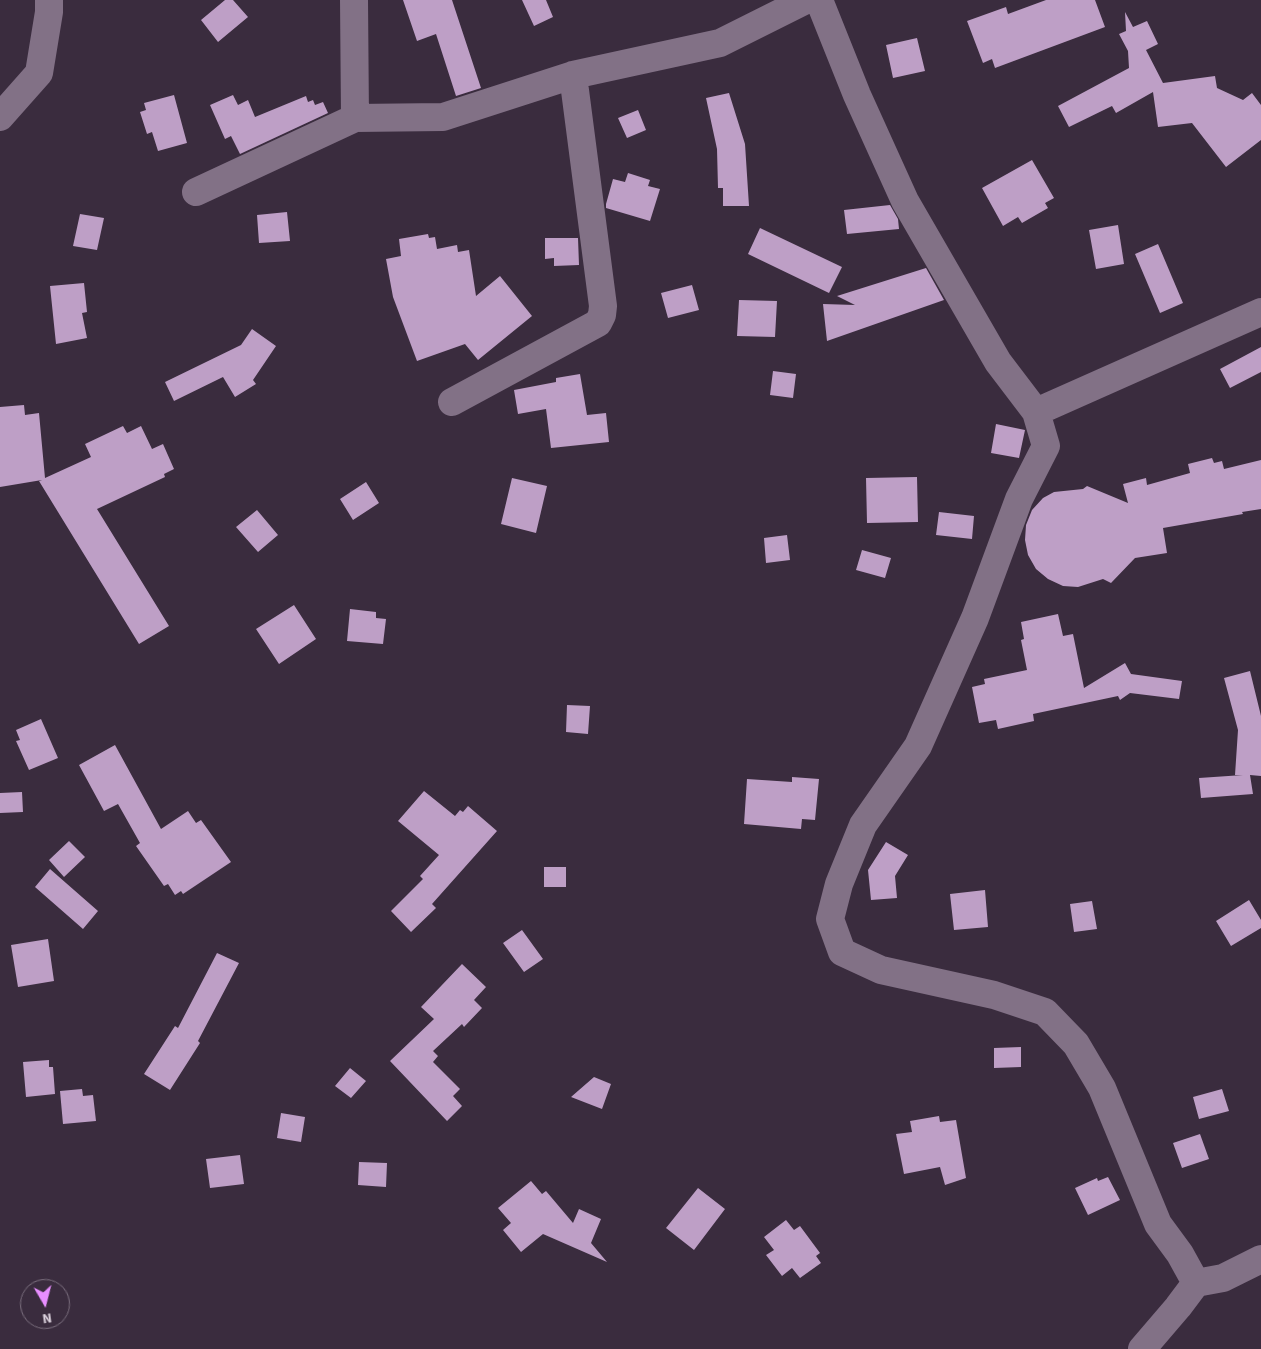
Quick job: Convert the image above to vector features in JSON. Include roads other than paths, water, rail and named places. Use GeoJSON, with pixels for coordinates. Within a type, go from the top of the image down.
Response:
{"type":"FeatureCollection","features":[{"type":"Feature","properties":{"kind":"street"},"geometry":{"type":"LineString","coordinates":[[0,118],[39,73],[49,12],[49,0]]}},
{"type":"Feature","properties":{"kind":"street"},"geometry":{"type":"LineString","coordinates":[[354,0],[355,118]]}},
{"type":"Feature","properties":{"kind":"street"},"geometry":{"type":"LineString","coordinates":[[196,192],[355,118],[443,117],[573,76],[720,43],[806,0]]}},
{"type":"Feature","properties":{"kind":"street"},"geometry":{"type":"LineString","coordinates":[[819,0],[857,95],[905,201],[998,362],[1036,412],[1046,446],[1019,499],[975,618],[948,683],[918,746],[863,825],[839,884],[830,919],[842,952],[881,970],[994,995],[1045,1012],[1076,1044],[1102,1088],[1158,1224],[1180,1254],[1196,1283]]}},
{"type":"Feature","properties":{"kind":"street"},"geometry":{"type":"LineString","coordinates":[[452,402],[598,323],[602,315],[603,306],[573,76]]}},
{"type":"Feature","properties":{"kind":"street"},"geometry":{"type":"LineString","coordinates":[[1036,412],[1261,312]]}},
{"type":"Feature","properties":{"kind":"street"},"geometry":{"type":"LineString","coordinates":[[1142,1349],[1196,1283],[1223,1278],[1261,1259]]}}]}
